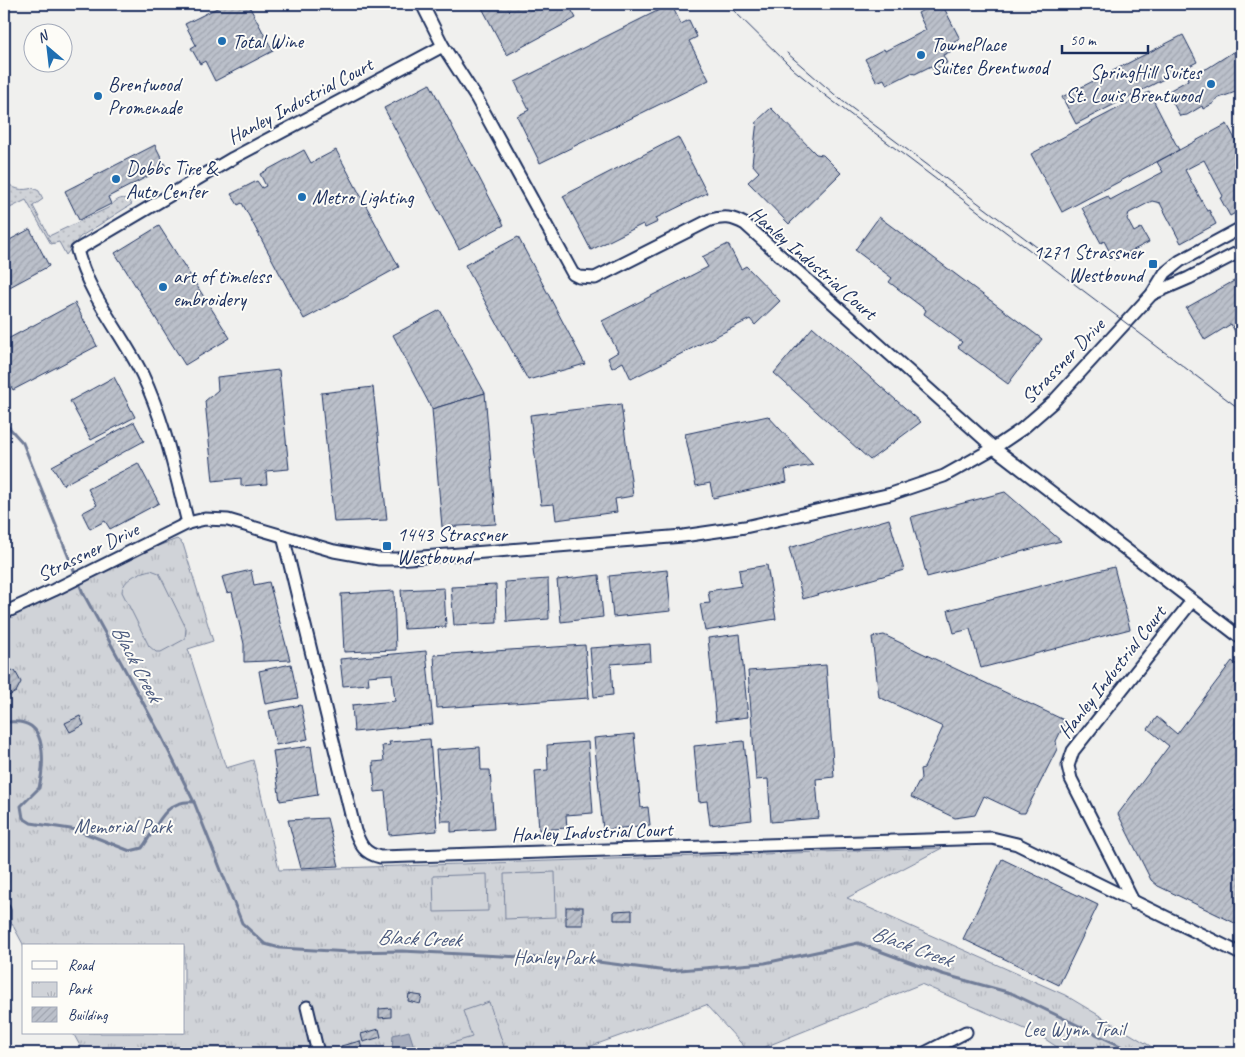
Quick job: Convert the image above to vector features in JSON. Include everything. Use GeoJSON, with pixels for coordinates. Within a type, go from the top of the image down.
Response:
{"type":"FeatureCollection","features":[{"type":"Feature","properties":{"kind":"street","name":"Hanley Industrial Court"},"geometry":{"type":"LineString","coordinates":[[422,4],[443,46],[478,99],[574,274],[579,277],[595,278],[710,220],[726,217],[734,218],[745,224],[994,448],[1241,638]]}},
{"type":"Feature","properties":{"kind":"street","name":"Hanley Industrial Court"},"geometry":{"type":"LineString","coordinates":[[188,523],[166,436],[153,400],[141,374],[83,274],[77,250],[233,158],[443,46]]}},
{"type":"Feature","properties":{"kind":"street","name":"Strassner Drive"},"geometry":{"type":"LineString","coordinates":[[994,448],[1053,402],[1152,294],[1165,273],[1180,261],[1241,228]]}},
{"type":"Feature","properties":{"kind":"street","name":"Strassner Drive"},"geometry":{"type":"LineString","coordinates":[[1152,294],[1189,278],[1241,250]]}},
{"type":"Feature","properties":{"kind":"street"},"geometry":{"type":"LineString","coordinates":[[188,523],[216,518],[358,557],[397,560],[683,536],[745,527],[892,494],[944,476],[994,448]]}},
{"type":"Feature","properties":{"kind":"street","name":"Strassner Drive"},"geometry":{"type":"LineString","coordinates":[[4,613],[188,523]]}},
{"type":"Feature","properties":{"kind":"street","name":"Hanley Industrial Court"},"geometry":{"type":"LineString","coordinates":[[283,536],[355,831],[362,849],[369,854],[380,857],[992,838],[1017,844],[1241,954]]}},
{"type":"Feature","properties":{"kind":"street","name":"Hanley Industrial Court"},"geometry":{"type":"LineString","coordinates":[[1134,903],[1071,779],[1068,766],[1073,751],[1192,601]]}},
{"type":"Feature","properties":{"kind":"street"},"geometry":{"type":"LineString","coordinates":[[306,1007],[318,1053]]}},
{"type":"Feature","properties":{"kind":"street"},"geometry":{"type":"LineString","coordinates":[[925,1053],[966,1032]]}},
{"type":"Feature","properties":{"kind":"green space"},"geometry":{"type":"Polygon","coordinates":[[[5,180],[11,186],[18,189],[33,188],[39,191],[43,199],[33,206],[49,236],[110,207],[121,199],[124,198],[132,204],[80,237],[66,255],[59,242],[51,244],[26,200],[4,211],[5,180]]]}},
{"type":"Feature","properties":{"kind":"green space"},"geometry":{"type":"Polygon","coordinates":[[[177,539],[183,544],[213,641],[188,649],[226,768],[253,760],[279,870],[942,848],[847,898],[1065,995],[1162,1053],[1066,1053],[1039,1035],[921,984],[750,1053],[706,1005],[572,1053],[84,1053],[74,1034],[185,1034],[185,944],[23,944],[4,909],[4,613],[101,567],[177,539]]]}},
{"type":"Feature","properties":{"kind":"green space"},"geometry":{"type":"Polygon","coordinates":[[[151,570],[159,573],[186,628],[185,639],[161,652],[156,652],[149,646],[122,592],[128,580],[142,572],[151,570]]]}},
{"type":"Feature","properties":{"kind":"green space"},"geometry":{"type":"Polygon","coordinates":[[[555,872],[556,917],[505,919],[504,874],[555,872]]]}},
{"type":"Feature","properties":{"kind":"green space"},"geometry":{"type":"Polygon","coordinates":[[[487,874],[488,911],[434,912],[433,876],[487,874]]]}},
{"type":"Feature","properties":{"kind":"green space"},"geometry":{"type":"Polygon","coordinates":[[[489,1002],[506,1053],[449,1053],[446,1045],[472,1037],[463,1011],[489,1002]]]}},
{"type":"Feature","properties":{"kind":"water"},"geometry":{"type":"Polygon","coordinates":[[[409,1031],[416,1053],[382,1053],[392,1050],[393,1035],[409,1031]]]}},
{"type":"Feature","properties":{"kind":"building"},"geometry":{"type":"Polygon","coordinates":[[[225,4],[248,4],[273,51],[215,81],[205,61],[200,64],[191,48],[196,45],[185,24],[225,4]]]}},
{"type":"Feature","properties":{"kind":"building"},"geometry":{"type":"Polygon","coordinates":[[[480,4],[568,4],[576,18],[507,55],[480,4]]]}},
{"type":"Feature","properties":{"kind":"building"},"geometry":{"type":"Polygon","coordinates":[[[671,4],[681,24],[689,20],[697,37],[689,41],[709,80],[540,163],[517,116],[529,110],[515,82],[671,4]]]}},
{"type":"Feature","properties":{"kind":"building"},"geometry":{"type":"Polygon","coordinates":[[[935,4],[942,4],[960,39],[951,44],[954,50],[943,55],[947,63],[933,70],[931,66],[915,74],[911,73],[887,85],[884,79],[877,82],[865,59],[926,30],[918,13],[935,4]]]}},
{"type":"Feature","properties":{"kind":"building"},"geometry":{"type":"Polygon","coordinates":[[[1183,35],[1197,62],[1076,124],[1062,97],[1183,35]]]}},
{"type":"Feature","properties":{"kind":"building","name":"SpringHill Suites St. Louis Brentwood"},"geometry":{"type":"Polygon","coordinates":[[[1241,49],[1241,90],[1215,100],[1214,103],[1203,109],[1202,106],[1187,115],[1180,116],[1167,92],[1188,80],[1187,77],[1208,68],[1233,52],[1236,56],[1236,51],[1241,49]]]}},
{"type":"Feature","properties":{"kind":"building"},"geometry":{"type":"Polygon","coordinates":[[[430,84],[504,225],[459,249],[384,108],[430,84]]]}},
{"type":"Feature","properties":{"kind":"building"},"geometry":{"type":"Polygon","coordinates":[[[1149,92],[1179,150],[1062,212],[1031,154],[1149,92]]]}},
{"type":"Feature","properties":{"kind":"building"},"geometry":{"type":"Polygon","coordinates":[[[771,108],[816,154],[823,155],[841,173],[789,224],[748,182],[759,172],[752,164],[757,121],[771,108]]]}},
{"type":"Feature","properties":{"kind":"building"},"geometry":{"type":"Polygon","coordinates":[[[1227,124],[1241,150],[1241,210],[1230,216],[1220,198],[1223,196],[1204,160],[1185,170],[1216,224],[1181,243],[1160,203],[1152,201],[1129,213],[1127,219],[1134,232],[1141,228],[1149,242],[1114,260],[1104,241],[1101,243],[1082,208],[1108,196],[1110,200],[1163,172],[1157,162],[1227,124]]]}},
{"type":"Feature","properties":{"kind":"building"},"geometry":{"type":"Polygon","coordinates":[[[678,137],[707,193],[656,218],[658,222],[645,228],[643,224],[591,250],[563,196],[678,137]]]}},
{"type":"Feature","properties":{"kind":"building","name":"Dobbs Tire & Auto Center"},"geometry":{"type":"Polygon","coordinates":[[[155,145],[166,167],[108,197],[111,204],[79,220],[65,191],[155,145]]]}},
{"type":"Feature","properties":{"kind":"building"},"geometry":{"type":"Polygon","coordinates":[[[304,150],[311,163],[336,150],[399,267],[304,319],[242,203],[238,205],[231,194],[257,181],[262,188],[266,186],[260,174],[304,150]]]}},
{"type":"Feature","properties":{"kind":"building"},"geometry":{"type":"Polygon","coordinates":[[[879,217],[1042,339],[1008,384],[958,347],[962,342],[924,314],[926,310],[889,282],[892,278],[855,250],[879,217]]]}},
{"type":"Feature","properties":{"kind":"building"},"geometry":{"type":"Polygon","coordinates":[[[159,226],[230,338],[185,365],[115,253],[159,226]]]}},
{"type":"Feature","properties":{"kind":"building"},"geometry":{"type":"Polygon","coordinates":[[[30,229],[49,266],[4,290],[4,243],[30,229]]]}},
{"type":"Feature","properties":{"kind":"building"},"geometry":{"type":"Polygon","coordinates":[[[518,237],[585,364],[528,380],[465,265],[518,237]]]}},
{"type":"Feature","properties":{"kind":"building"},"geometry":{"type":"Polygon","coordinates":[[[728,244],[741,269],[746,266],[780,301],[755,325],[750,319],[631,379],[623,362],[612,368],[608,358],[618,352],[602,321],[708,267],[702,257],[728,244]]]}},
{"type":"Feature","properties":{"kind":"building"},"geometry":{"type":"Polygon","coordinates":[[[1241,277],[1241,343],[1231,324],[1205,340],[1186,308],[1241,277]]]}},
{"type":"Feature","properties":{"kind":"building"},"geometry":{"type":"Polygon","coordinates":[[[75,303],[97,346],[13,390],[4,373],[4,341],[75,303]]]}},
{"type":"Feature","properties":{"kind":"building"},"geometry":{"type":"Polygon","coordinates":[[[440,310],[485,393],[432,409],[393,335],[440,310]]]}},
{"type":"Feature","properties":{"kind":"building"},"geometry":{"type":"Polygon","coordinates":[[[813,327],[921,422],[870,460],[774,373],[813,327]]]}},
{"type":"Feature","properties":{"kind":"building"},"geometry":{"type":"Polygon","coordinates":[[[279,370],[289,469],[266,471],[267,484],[241,486],[241,478],[213,481],[205,401],[218,390],[217,377],[279,370]]]}},
{"type":"Feature","properties":{"kind":"building"},"geometry":{"type":"Polygon","coordinates":[[[114,377],[135,417],[91,440],[70,401],[114,377]]]}},
{"type":"Feature","properties":{"kind":"building"},"geometry":{"type":"Polygon","coordinates":[[[373,387],[387,520],[334,522],[321,393],[373,387]]]}},
{"type":"Feature","properties":{"kind":"building"},"geometry":{"type":"Polygon","coordinates":[[[485,393],[496,524],[442,527],[432,409],[485,393]]]}},
{"type":"Feature","properties":{"kind":"building"},"geometry":{"type":"Polygon","coordinates":[[[621,404],[633,496],[615,499],[617,512],[556,520],[554,504],[541,505],[530,415],[621,404]]]}},
{"type":"Feature","properties":{"kind":"building"},"geometry":{"type":"Polygon","coordinates":[[[768,416],[813,465],[785,470],[787,482],[713,498],[710,483],[696,486],[685,434],[768,416]]]}},
{"type":"Feature","properties":{"kind":"building"},"geometry":{"type":"Polygon","coordinates":[[[134,422],[144,441],[63,485],[52,466],[134,422]]]}},
{"type":"Feature","properties":{"kind":"building"},"geometry":{"type":"Polygon","coordinates":[[[138,463],[159,503],[110,529],[105,521],[90,529],[82,513],[97,505],[88,489],[138,463]]]}},
{"type":"Feature","properties":{"kind":"building"},"geometry":{"type":"Polygon","coordinates":[[[1005,492],[1061,541],[927,577],[911,517],[1005,492]]]}},
{"type":"Feature","properties":{"kind":"building"},"geometry":{"type":"Polygon","coordinates":[[[889,519],[904,570],[803,599],[789,548],[889,519]]]}},
{"type":"Feature","properties":{"kind":"building"},"geometry":{"type":"Polygon","coordinates":[[[767,565],[776,619],[705,631],[700,604],[710,603],[708,591],[741,586],[739,570],[767,565]]]}},
{"type":"Feature","properties":{"kind":"building"},"geometry":{"type":"Polygon","coordinates":[[[1114,567],[1130,629],[981,668],[970,629],[954,633],[948,610],[1114,567]]]}},
{"type":"Feature","properties":{"kind":"building"},"geometry":{"type":"Polygon","coordinates":[[[251,570],[254,585],[269,582],[290,660],[244,662],[244,644],[232,592],[227,593],[222,577],[251,570]]]}},
{"type":"Feature","properties":{"kind":"building"},"geometry":{"type":"Polygon","coordinates":[[[667,570],[671,611],[613,617],[609,576],[667,570]]]}},
{"type":"Feature","properties":{"kind":"building"},"geometry":{"type":"Polygon","coordinates":[[[599,575],[603,617],[561,622],[557,580],[599,575]]]}},
{"type":"Feature","properties":{"kind":"building"},"geometry":{"type":"Polygon","coordinates":[[[1241,577],[1241,593],[1233,586],[1241,577]]]}},
{"type":"Feature","properties":{"kind":"building"},"geometry":{"type":"Polygon","coordinates":[[[548,579],[549,619],[507,622],[505,582],[548,579]]]}},
{"type":"Feature","properties":{"kind":"building"},"geometry":{"type":"Polygon","coordinates":[[[496,585],[497,623],[454,625],[451,587],[496,585]]]}},
{"type":"Feature","properties":{"kind":"building"},"geometry":{"type":"Polygon","coordinates":[[[444,588],[446,627],[404,629],[401,590],[444,588]]]}},
{"type":"Feature","properties":{"kind":"building"},"geometry":{"type":"Polygon","coordinates":[[[394,591],[396,650],[344,652],[341,594],[394,591]]]}},
{"type":"Feature","properties":{"kind":"building"},"geometry":{"type":"Polygon","coordinates":[[[740,634],[748,717],[716,721],[708,638],[740,634]]]}},
{"type":"Feature","properties":{"kind":"building"},"geometry":{"type":"Polygon","coordinates":[[[884,635],[1066,721],[1056,741],[1057,749],[1025,813],[1020,813],[984,796],[975,815],[955,818],[911,797],[921,778],[920,769],[924,768],[943,727],[879,697],[872,637],[884,635]]]}},
{"type":"Feature","properties":{"kind":"building"},"geometry":{"type":"Polygon","coordinates":[[[650,644],[651,661],[611,664],[613,695],[594,697],[590,648],[650,644]]]}},
{"type":"Feature","properties":{"kind":"building"},"geometry":{"type":"Polygon","coordinates":[[[585,645],[589,698],[437,708],[434,655],[585,645]]]}},
{"type":"Feature","properties":{"kind":"building"},"geometry":{"type":"Polygon","coordinates":[[[426,651],[433,724],[354,732],[352,705],[395,701],[392,674],[368,676],[369,684],[343,686],[340,659],[426,651]]]}},
{"type":"Feature","properties":{"kind":"building"},"geometry":{"type":"Polygon","coordinates":[[[1232,661],[1241,668],[1241,926],[1158,886],[1151,880],[1118,814],[1169,746],[1148,729],[1157,717],[1177,734],[1232,661]]]}},
{"type":"Feature","properties":{"kind":"building"},"geometry":{"type":"Polygon","coordinates":[[[291,664],[298,698],[265,704],[259,671],[291,664]]]}},
{"type":"Feature","properties":{"kind":"building"},"geometry":{"type":"Polygon","coordinates":[[[826,665],[834,777],[816,779],[819,818],[771,822],[768,779],[756,780],[748,671],[826,665]]]}},
{"type":"Feature","properties":{"kind":"building"},"geometry":{"type":"Polygon","coordinates":[[[4,668],[15,671],[21,682],[16,692],[7,697],[4,696],[4,668]]]}},
{"type":"Feature","properties":{"kind":"building"},"geometry":{"type":"Polygon","coordinates":[[[301,705],[308,739],[276,745],[269,711],[301,705]]]}},
{"type":"Feature","properties":{"kind":"building"},"geometry":{"type":"Polygon","coordinates":[[[80,716],[84,725],[70,732],[65,723],[80,716]]]}},
{"type":"Feature","properties":{"kind":"building"},"geometry":{"type":"Polygon","coordinates":[[[634,734],[641,808],[648,807],[650,825],[603,830],[594,738],[634,734]]]}},
{"type":"Feature","properties":{"kind":"building"},"geometry":{"type":"Polygon","coordinates":[[[430,739],[437,831],[389,835],[385,791],[375,792],[373,762],[384,761],[382,746],[390,745],[389,742],[430,739]]]}},
{"type":"Feature","properties":{"kind":"building"},"geometry":{"type":"Polygon","coordinates":[[[744,741],[752,820],[710,825],[707,801],[699,802],[694,746],[744,741]]]}},
{"type":"Feature","properties":{"kind":"building"},"geometry":{"type":"Polygon","coordinates":[[[588,742],[593,813],[566,815],[567,828],[539,830],[535,771],[548,770],[547,745],[588,742]]]}},
{"type":"Feature","properties":{"kind":"building"},"geometry":{"type":"Polygon","coordinates":[[[311,746],[318,795],[280,801],[273,751],[311,746]]]}},
{"type":"Feature","properties":{"kind":"building"},"geometry":{"type":"Polygon","coordinates":[[[480,747],[481,770],[490,770],[494,829],[451,832],[451,821],[441,821],[436,750],[480,747]]]}},
{"type":"Feature","properties":{"kind":"building"},"geometry":{"type":"Polygon","coordinates":[[[327,818],[339,866],[301,868],[288,820],[327,818]]]}},
{"type":"Feature","properties":{"kind":"building"},"geometry":{"type":"Polygon","coordinates":[[[1002,859],[1098,905],[1059,985],[963,939],[1002,859]]]}},
{"type":"Feature","properties":{"kind":"building"},"geometry":{"type":"Polygon","coordinates":[[[566,907],[583,907],[583,925],[566,925],[566,907]]]}},
{"type":"Feature","properties":{"kind":"building"},"geometry":{"type":"Polygon","coordinates":[[[632,910],[632,920],[614,920],[614,911],[632,910]]]}},
{"type":"Feature","properties":{"kind":"building"},"geometry":{"type":"Polygon","coordinates":[[[409,994],[422,996],[420,1004],[408,1001],[409,994]]]}},
{"type":"Feature","properties":{"kind":"building"},"geometry":{"type":"Polygon","coordinates":[[[391,1008],[391,1017],[379,1018],[379,1009],[391,1008]]]}},
{"type":"Feature","properties":{"kind":"building"},"geometry":{"type":"Polygon","coordinates":[[[379,1029],[381,1037],[363,1042],[361,1034],[379,1029]]]}},
{"type":"Feature","properties":{"kind":"building"},"geometry":{"type":"Polygon","coordinates":[[[360,1041],[363,1053],[343,1053],[341,1046],[360,1041]]]}},
{"type":"Feature","properties":{"kind":"waterway","name":"Black Creek"},"geometry":{"type":"LineString","coordinates":[[4,422],[23,443],[83,593],[159,732],[194,802],[242,923],[265,944],[280,948],[349,952],[402,951],[583,960],[667,971],[765,963],[858,943],[942,974],[1011,993],[1135,1053]]}},
{"type":"Feature","properties":{"kind":"waterway"},"geometry":{"type":"LineString","coordinates":[[4,722],[22,722],[32,727],[37,733],[40,742],[42,772],[39,788],[21,806],[23,818],[31,823],[77,830],[130,851],[142,848],[162,816],[168,810],[183,802],[194,802]]}},
{"type":"Feature","properties":{"kind":"tram line"},"geometry":{"type":"LineString","coordinates":[[727,4],[793,69],[826,96],[1241,410]]}},
{"type":"Feature","properties":{"kind":"tram line"},"geometry":{"type":"LineString","coordinates":[[787,53],[841,100],[1054,260]]}},
{"type":"Feature","properties":{"kind":"place","name":"Total Wine"},"geometry":{"type":"Point","coordinates":[222,41]}},
{"type":"Feature","properties":{"kind":"place","name":"TownePlace Suites Brentwood"},"geometry":{"type":"Point","coordinates":[921,55]}},
{"type":"Feature","properties":{"kind":"place","name":"SpringHill Suites St. Louis Brentwood"},"geometry":{"type":"Point","coordinates":[1211,84]}},
{"type":"Feature","properties":{"kind":"place","name":"Brentwood Promenade"},"geometry":{"type":"Point","coordinates":[98,96]}},
{"type":"Feature","properties":{"kind":"place","name":"Dobbs Tire & Auto Center"},"geometry":{"type":"Point","coordinates":[116,179]}},
{"type":"Feature","properties":{"kind":"place","name":"Metro Lighting"},"geometry":{"type":"Point","coordinates":[302,197]}},
{"type":"Feature","properties":{"kind":"place","name":"1271 Strassner Westbound"},"geometry":{"type":"Point","coordinates":[1153,264]}},
{"type":"Feature","properties":{"kind":"place","name":"art of timeless embroidery"},"geometry":{"type":"Point","coordinates":[163,287]}},
{"type":"Feature","properties":{"kind":"place","name":"1443 Strassner Westbound"},"geometry":{"type":"Point","coordinates":[387,546]}},
{"type":"Feature","properties":{"kind":"park label","name":"Memorial Park"},"geometry":{"type":"Point","coordinates":[123,826]}},
{"type":"Feature","properties":{"kind":"park label","name":"Hanley Park"},"geometry":{"type":"Point","coordinates":[554,957]}},
{"type":"Feature","properties":{"kind":"park label","name":"Lee Wynn Trail"},"geometry":{"type":"Point","coordinates":[1074,1029]}}]}
